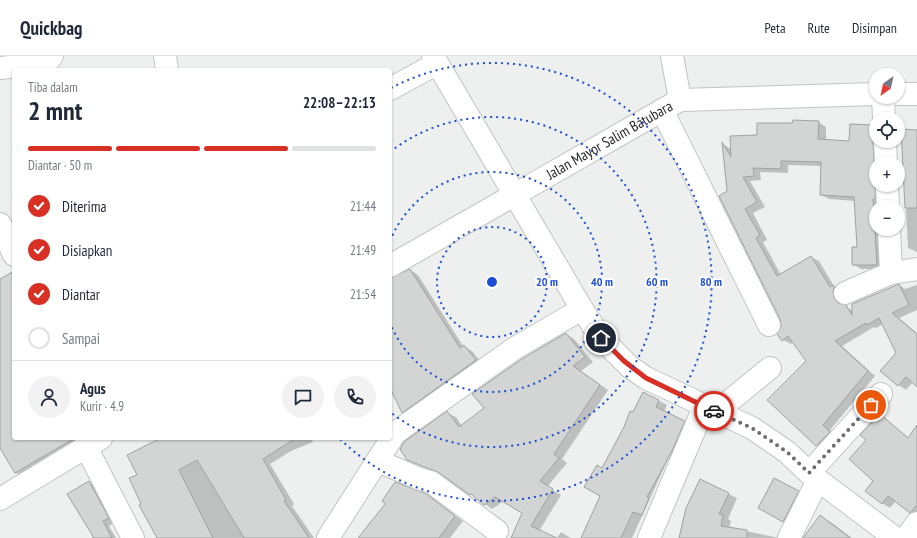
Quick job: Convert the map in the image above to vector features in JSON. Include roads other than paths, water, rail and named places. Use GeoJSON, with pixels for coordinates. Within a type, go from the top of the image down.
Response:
{"type":"FeatureCollection","features":[{"type":"Feature","properties":{"kind":"street"},"geometry":{"type":"LineString","coordinates":[[0,68],[46,63],[52,56]]}},
{"type":"Feature","properties":{"kind":"street"},"geometry":{"type":"LineString","coordinates":[[165,56],[167,68]]}},
{"type":"Feature","properties":{"kind":"street"},"geometry":{"type":"LineString","coordinates":[[672,56],[671,105],[769,325]]}},
{"type":"Feature","properties":{"kind":"street"},"geometry":{"type":"LineString","coordinates":[[392,88],[435,60],[582,309],[601,338],[630,367],[646,378],[752,428],[787,452],[814,476],[895,538]]}},
{"type":"Feature","properties":{"kind":"street","name":"Jalan Mayor Salim Batubara"},"geometry":{"type":"LineString","coordinates":[[392,265],[671,105],[869,94]]}},
{"type":"Feature","properties":{"kind":"street"},"geometry":{"type":"LineString","coordinates":[[905,94],[917,94]]}},
{"type":"Feature","properties":{"kind":"street"},"geometry":{"type":"LineString","coordinates":[[889,236],[891,273]]}},
{"type":"Feature","properties":{"kind":"street"},"geometry":{"type":"LineString","coordinates":[[845,293],[891,273],[917,269]]}},
{"type":"Feature","properties":{"kind":"street"},"geometry":{"type":"LineString","coordinates":[[392,436],[394,433],[516,348],[582,309]]}},
{"type":"Feature","properties":{"kind":"street"},"geometry":{"type":"LineString","coordinates":[[649,538],[710,409],[770,368]]}},
{"type":"Feature","properties":{"kind":"street"},"geometry":{"type":"LineString","coordinates":[[789,538],[814,476],[881,394]]}},
{"type":"Feature","properties":{"kind":"street"},"geometry":{"type":"LineString","coordinates":[[328,538],[390,440]]}},
{"type":"Feature","properties":{"kind":"street"},"geometry":{"type":"LineString","coordinates":[[0,499],[93,443],[133,538]]}},
{"type":"Feature","properties":{"kind":"street"},"geometry":{"type":"LineString","coordinates":[[378,461],[420,479],[431,482],[497,531]]}},
{"type":"Feature","properties":{"kind":"street"},"geometry":{"type":"LineString","coordinates":[[906,538],[917,523]]}}]}
